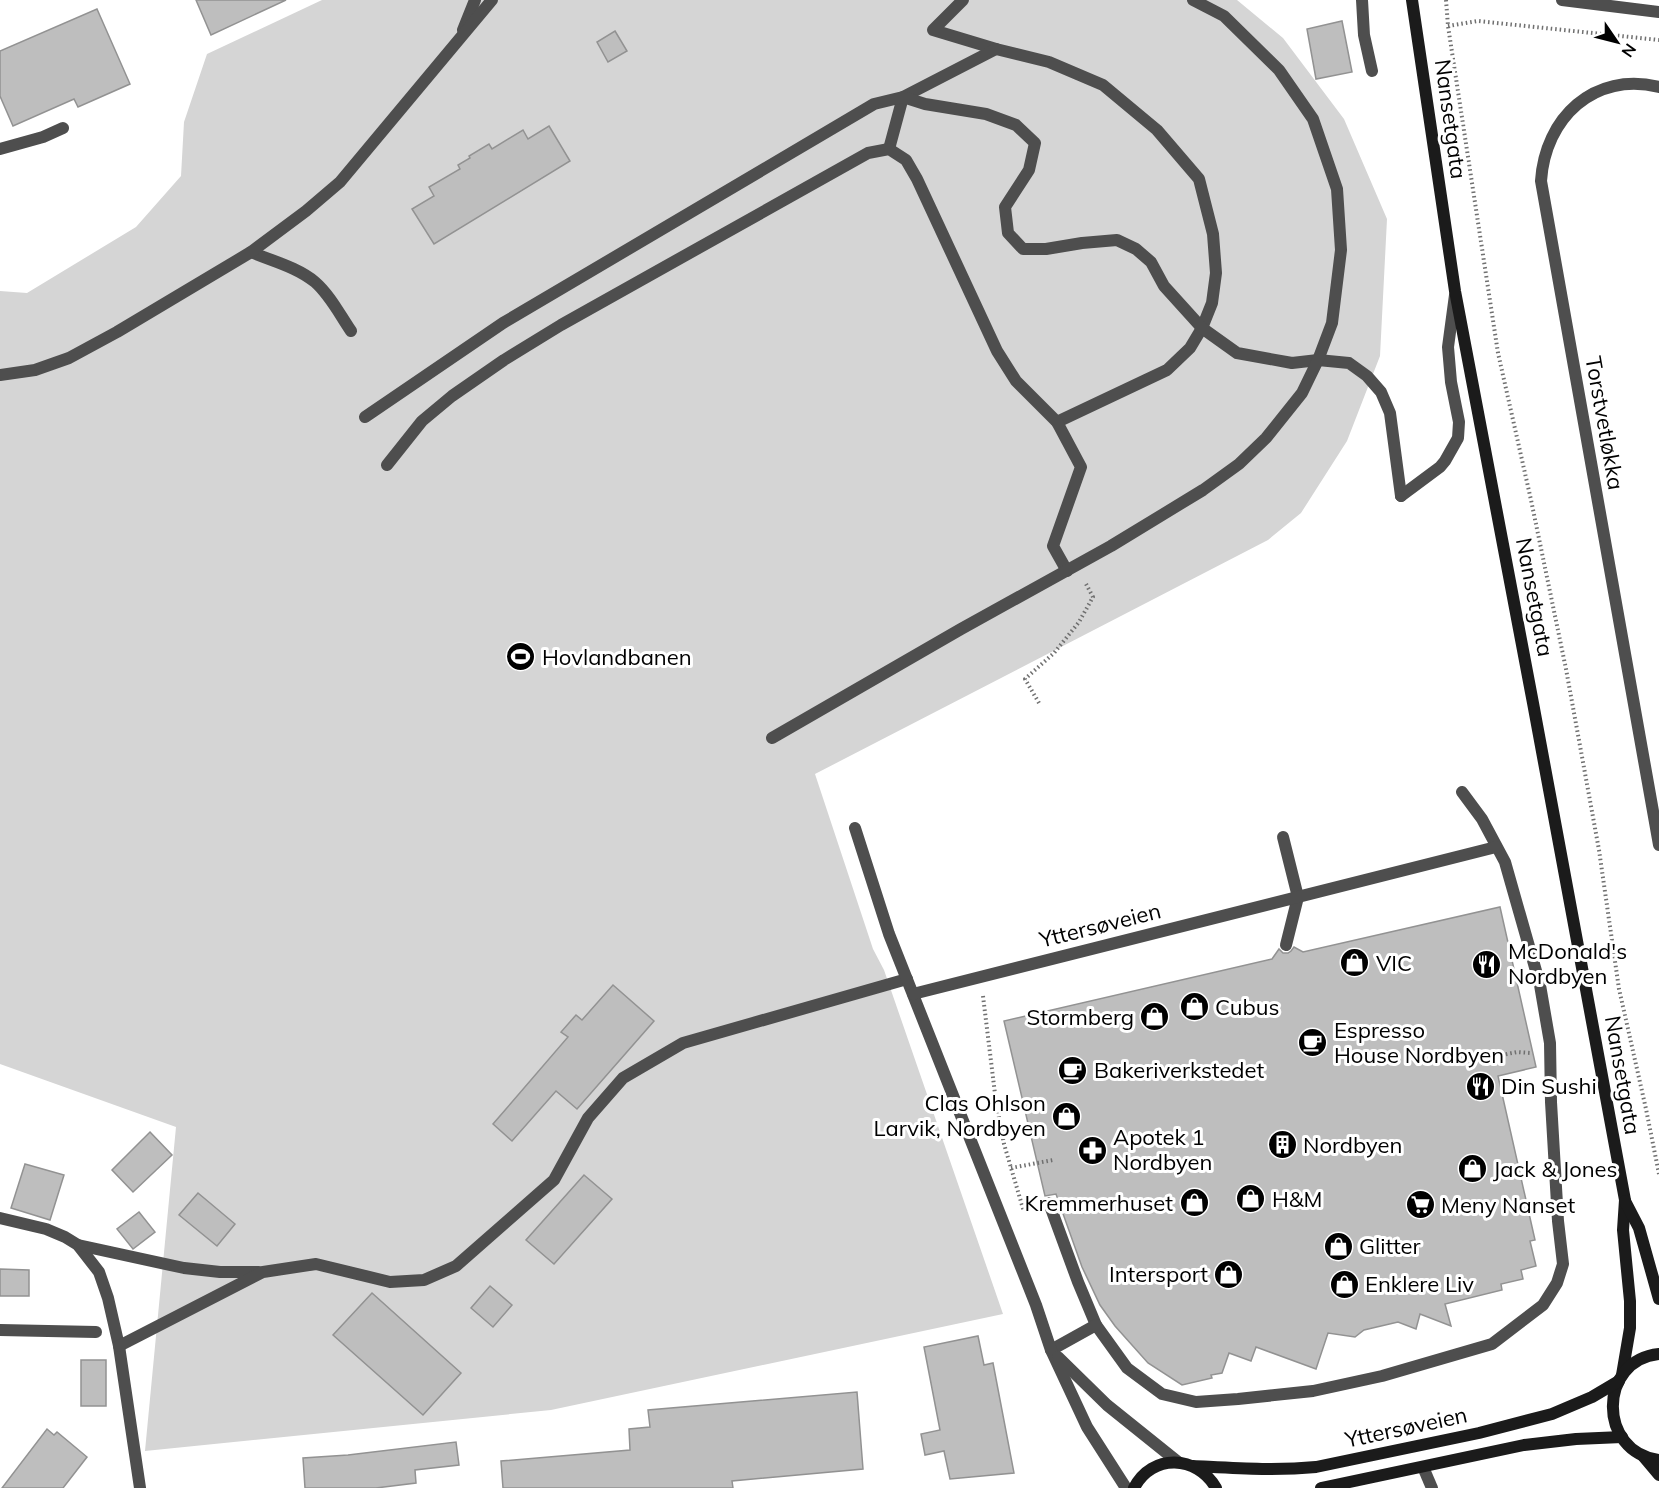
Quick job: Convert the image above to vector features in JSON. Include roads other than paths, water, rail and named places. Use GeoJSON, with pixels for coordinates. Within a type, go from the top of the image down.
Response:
{"type":"FeatureCollection","features":[{"type":"Feature","properties":{"kind":"main road","name":"Nansetgata"},"geometry":{"type":"LineString","coordinates":[[1412,0],[1455,291],[1625,1200],[1623,1230],[1630,1301],[1630,1328],[1611,1410],[1615,1426],[1622,1437]]}},
{"type":"Feature","properties":{"kind":"main road","name":"Nansetgata"},"geometry":{"type":"LineString","coordinates":[[1625,1200],[1639,1228],[1659,1299]]}},
{"type":"Feature","properties":{"kind":"main road","name":"Yttersøveien"},"geometry":{"type":"LineString","coordinates":[[1178,1462],[1193,1466],[1290,1470],[1316,1467],[1479,1433],[1551,1413],[1592,1397],[1620,1378],[1640,1359],[1659,1354]]}},
{"type":"Feature","properties":{"kind":"main road","name":"Yttersøveien"},"geometry":{"type":"LineString","coordinates":[[1321,1488],[1524,1445],[1622,1437]]}},
{"type":"Feature","properties":{"kind":"main road"},"geometry":{"type":"LineString","coordinates":[[1622,1437],[1659,1475]]}},
{"type":"Feature","properties":{"kind":"main road"},"geometry":{"type":"LineString","coordinates":[[1642,1455],[1659,1460]]}},
{"type":"Feature","properties":{"kind":"main road"},"geometry":{"type":"LineString","coordinates":[[1134,1488],[1149,1470],[1163,1464],[1178,1462]]}},
{"type":"Feature","properties":{"kind":"main road"},"geometry":{"type":"LineString","coordinates":[[1193,1466],[1206,1474],[1216,1488]]}},
{"type":"Feature","properties":{"kind":"street"},"geometry":{"type":"LineString","coordinates":[[459,39],[475,0]]}},
{"type":"Feature","properties":{"kind":"street"},"geometry":{"type":"LineString","coordinates":[[0,375],[35,370],[69,358],[251,252],[306,211],[340,182],[492,0]]}},
{"type":"Feature","properties":{"kind":"street"},"geometry":{"type":"LineString","coordinates":[[963,0],[933,30],[1049,62],[1103,85],[1157,130],[1199,179],[1213,234],[1216,273],[1212,303],[1202,328],[1190,348],[1167,370],[1057,422]]}},
{"type":"Feature","properties":{"kind":"street"},"geometry":{"type":"LineString","coordinates":[[772,738],[1203,490],[1239,464],[1266,438],[1302,393],[1332,323],[1341,250],[1337,189],[1313,119],[1279,70],[1224,16],[1193,0]]}},
{"type":"Feature","properties":{"kind":"street"},"geometry":{"type":"LineString","coordinates":[[1362,0],[1364,35],[1372,70]]}},
{"type":"Feature","properties":{"kind":"street"},"geometry":{"type":"LineString","coordinates":[[1562,0],[1659,12]]}},
{"type":"Feature","properties":{"kind":"street"},"geometry":{"type":"LineString","coordinates":[[365,417],[513,317],[874,104],[903,97],[996,49]]}},
{"type":"Feature","properties":{"kind":"street","name":"Torstvetløkka"},"geometry":{"type":"LineString","coordinates":[[1659,87],[1639,84],[1612,87],[1586,98],[1571,110],[1552,134],[1545,152],[1541,181],[1659,845]]}},
{"type":"Feature","properties":{"kind":"street"},"geometry":{"type":"LineString","coordinates":[[889,149],[903,97]]}},
{"type":"Feature","properties":{"kind":"street"},"geometry":{"type":"LineString","coordinates":[[903,97],[925,104],[986,114],[1016,126],[1035,143],[1029,170],[1005,207],[1008,234],[1023,249],[1046,249],[1118,240],[1137,249],[1151,262],[1164,286],[1202,328],[1237,353],[1292,363],[1318,360],[1349,363],[1366,376],[1381,392],[1390,413],[1401,496],[1440,467],[1458,438],[1459,422],[1451,382],[1448,347],[1455,291]]}},
{"type":"Feature","properties":{"kind":"street"},"geometry":{"type":"LineString","coordinates":[[0,150],[43,137],[63,128]]}},
{"type":"Feature","properties":{"kind":"street"},"geometry":{"type":"LineString","coordinates":[[387,465],[422,421],[452,396],[504,360],[561,325],[868,153],[889,149],[906,159],[917,179],[998,351],[1016,381],[1057,422],[1082,467],[1053,546],[1071,568]]}},
{"type":"Feature","properties":{"kind":"street"},"geometry":{"type":"LineString","coordinates":[[251,252],[303,273],[315,282],[351,331]]}},
{"type":"Feature","properties":{"kind":"street"},"geometry":{"type":"LineString","coordinates":[[1049,1203],[1095,1325],[1126,1368],[1162,1394],[1196,1402],[1314,1391],[1382,1376],[1492,1344],[1543,1305],[1557,1283],[1563,1264],[1558,1221],[1551,1102],[1550,1043],[1540,985],[1506,862],[1482,819],[1462,792]]}},
{"type":"Feature","properties":{"kind":"street"},"geometry":{"type":"LineString","coordinates":[[855,828],[889,934],[1051,1350],[1087,1426],[1126,1488]]}},
{"type":"Feature","properties":{"kind":"street"},"geometry":{"type":"LineString","coordinates":[[1283,837],[1298,897],[1286,945]]}},
{"type":"Feature","properties":{"kind":"street","name":"Yttersøveien"},"geometry":{"type":"LineString","coordinates":[[913,994],[1497,847]]}},
{"type":"Feature","properties":{"kind":"street"},"geometry":{"type":"LineString","coordinates":[[0,1218],[46,1229],[78,1245],[184,1268],[220,1272],[263,1272],[316,1264],[390,1282],[424,1280],[456,1266],[554,1180],[588,1118],[623,1078],[683,1043],[907,979]]}},
{"type":"Feature","properties":{"kind":"street"},"geometry":{"type":"LineString","coordinates":[[78,1245],[99,1272],[108,1298],[118,1346],[140,1488]]}},
{"type":"Feature","properties":{"kind":"street"},"geometry":{"type":"LineString","coordinates":[[118,1346],[263,1272]]}},
{"type":"Feature","properties":{"kind":"street"},"geometry":{"type":"LineString","coordinates":[[1051,1350],[1095,1325]]}},
{"type":"Feature","properties":{"kind":"street"},"geometry":{"type":"LineString","coordinates":[[0,1330],[96,1332]]}},
{"type":"Feature","properties":{"kind":"street"},"geometry":{"type":"LineString","coordinates":[[1051,1350],[1107,1405],[1178,1462]]}},
{"type":"Feature","properties":{"kind":"street"},"geometry":{"type":"LineString","coordinates":[[1423,1467],[1432,1488]]}},
{"type":"Feature","properties":{"kind":"place","name":"Hovlandbanen"},"geometry":{"type":"Point","coordinates":[521,657]}},
{"type":"Feature","properties":{"kind":"place","name":"VIC"},"geometry":{"type":"Point","coordinates":[1355,963]}},
{"type":"Feature","properties":{"kind":"place","name":"McDonald's Nordbyen"},"geometry":{"type":"Point","coordinates":[1487,964]}},
{"type":"Feature","properties":{"kind":"place","name":"Cubus"},"geometry":{"type":"Point","coordinates":[1194,1007]}},
{"type":"Feature","properties":{"kind":"place","name":"Stormberg"},"geometry":{"type":"Point","coordinates":[1155,1017]}},
{"type":"Feature","properties":{"kind":"place","name":"Espresso House Nordbyen"},"geometry":{"type":"Point","coordinates":[1313,1043]}},
{"type":"Feature","properties":{"kind":"place","name":"Bakeriverkstedet"},"geometry":{"type":"Point","coordinates":[1073,1070]}},
{"type":"Feature","properties":{"kind":"place","name":"Din Sushi"},"geometry":{"type":"Point","coordinates":[1480,1086]}},
{"type":"Feature","properties":{"kind":"place","name":"Clas Ohlson Larvik, Nordbyen"},"geometry":{"type":"Point","coordinates":[1067,1116]}},
{"type":"Feature","properties":{"kind":"place","name":"Nordbyen"},"geometry":{"type":"Point","coordinates":[1282,1145]}},
{"type":"Feature","properties":{"kind":"place","name":"Apotek 1 Nordbyen"},"geometry":{"type":"Point","coordinates":[1092,1150]}},
{"type":"Feature","properties":{"kind":"place","name":"Jack & Jones"},"geometry":{"type":"Point","coordinates":[1472,1169]}},
{"type":"Feature","properties":{"kind":"place","name":"H&M"},"geometry":{"type":"Point","coordinates":[1251,1199]}},
{"type":"Feature","properties":{"kind":"place","name":"Kremmerhuset"},"geometry":{"type":"Point","coordinates":[1194,1203]}},
{"type":"Feature","properties":{"kind":"place","name":"Meny Nanset"},"geometry":{"type":"Point","coordinates":[1420,1205]}},
{"type":"Feature","properties":{"kind":"place","name":"Glitter"},"geometry":{"type":"Point","coordinates":[1338,1246]}},
{"type":"Feature","properties":{"kind":"place","name":"Intersport"},"geometry":{"type":"Point","coordinates":[1229,1274]}},
{"type":"Feature","properties":{"kind":"place","name":"Enklere Liv"},"geometry":{"type":"Point","coordinates":[1344,1284]}}]}
